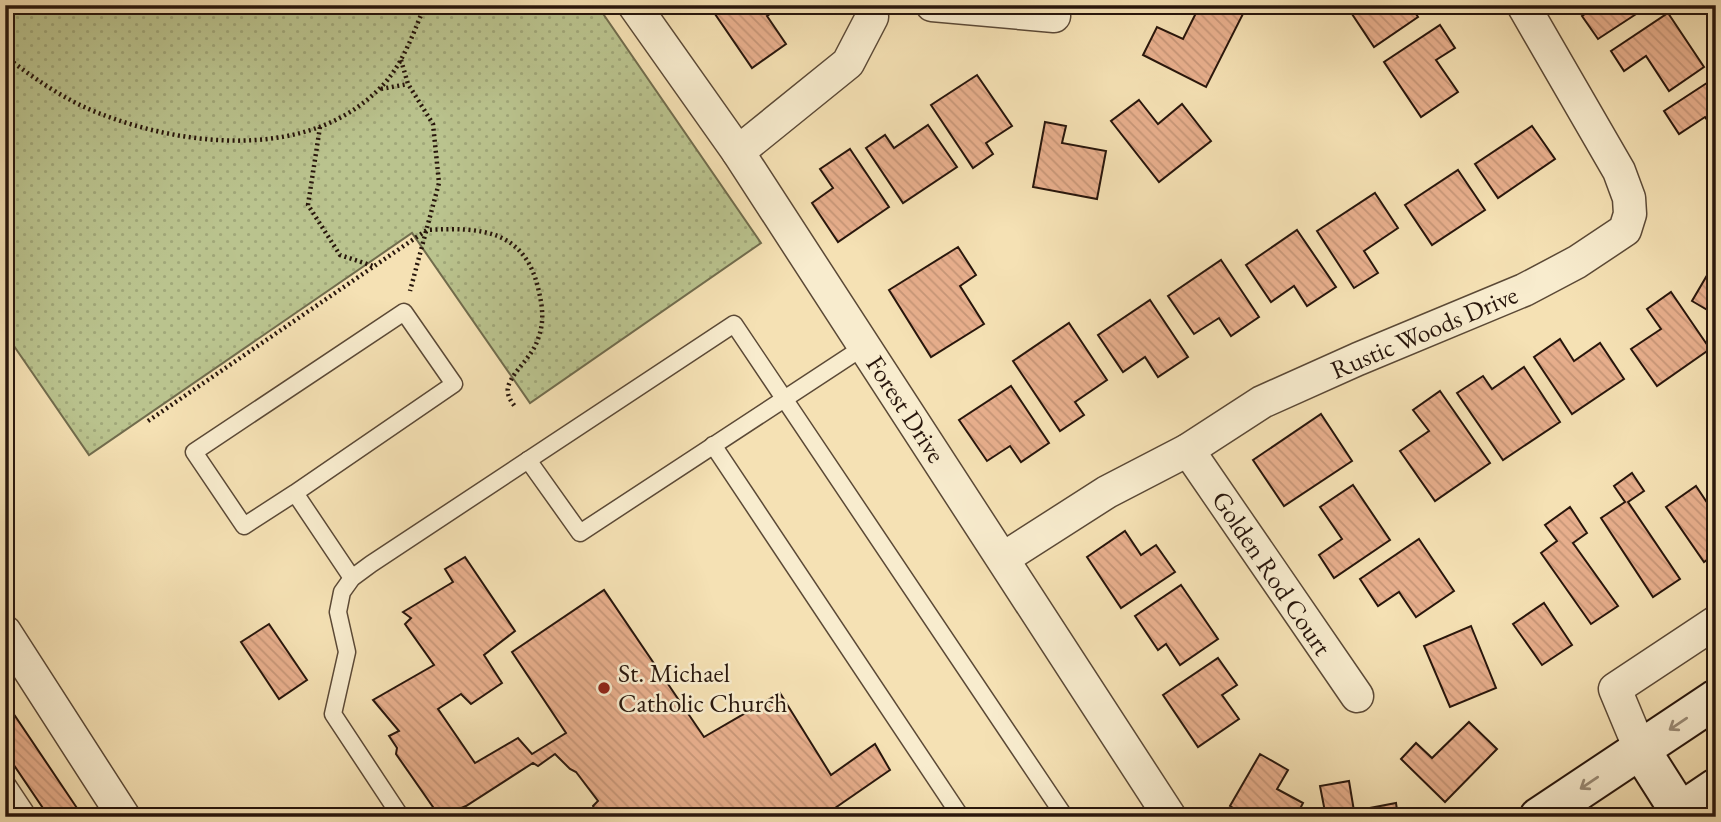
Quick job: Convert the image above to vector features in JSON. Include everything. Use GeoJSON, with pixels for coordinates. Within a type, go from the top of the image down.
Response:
{"type":"FeatureCollection","features":[{"type":"Feature","properties":{"kind":"main road"},"geometry":{"type":"LineString","coordinates":[[1538,817],[1716,699]]}},
{"type":"Feature","properties":{"kind":"main road"},"geometry":{"type":"LineString","coordinates":[[1640,749],[1679,815],[1716,788]]}},
{"type":"Feature","properties":{"kind":"street","name":"Forest Drive"},"geometry":{"type":"LineString","coordinates":[[634,5],[738,152],[1170,817]]}},
{"type":"Feature","properties":{"kind":"street"},"geometry":{"type":"LineString","coordinates":[[738,152],[848,63],[872,17],[870,5]]}},
{"type":"Feature","properties":{"kind":"street"},"geometry":{"type":"LineString","coordinates":[[932,5],[1054,16]]}},
{"type":"Feature","properties":{"kind":"street","name":"Rustic Woods Drive"},"geometry":{"type":"LineString","coordinates":[[1004,558],[1107,492],[1188,450],[1262,402],[1357,359],[1524,290],[1577,262],[1626,230],[1630,214],[1629,198],[1619,171],[1523,5]]}},
{"type":"Feature","properties":{"kind":"street","name":"Golden Rod Court"},"geometry":{"type":"LineString","coordinates":[[1188,450],[1357,696]]}},
{"type":"Feature","properties":{"kind":"street"},"geometry":{"type":"LineString","coordinates":[[1640,749],[1615,689],[1716,622]]}},
{"type":"Feature","properties":{"kind":"street"},"geometry":{"type":"LineString","coordinates":[[5,632],[124,817]]}},
{"type":"Feature","properties":{"kind":"lane"},"geometry":{"type":"LineString","coordinates":[[404,312],[454,384],[295,493],[244,526],[194,452],[404,312]]}},
{"type":"Feature","properties":{"kind":"lane"},"geometry":{"type":"LineString","coordinates":[[401,817],[333,714],[346,652],[338,612],[342,592],[352,578],[734,324],[1065,817]]}},
{"type":"Feature","properties":{"kind":"lane"},"geometry":{"type":"LineString","coordinates":[[528,460],[580,533],[864,346]]}},
{"type":"Feature","properties":{"kind":"lane"},"geometry":{"type":"LineString","coordinates":[[713,446],[961,817]]}},
{"type":"Feature","properties":{"kind":"lane"},"geometry":{"type":"LineString","coordinates":[[295,493],[352,578]]}},
{"type":"Feature","properties":{"kind":"lane"},"geometry":{"type":"LineString","coordinates":[[5,781],[25,811],[24,817]]}},
{"type":"Feature","properties":{"kind":"path"},"geometry":{"type":"LineString","coordinates":[[5,56],[35,79],[100,114],[172,135],[237,142],[276,138],[320,127],[343,117],[379,89],[401,60],[425,5]]}},
{"type":"Feature","properties":{"kind":"path"},"geometry":{"type":"LineString","coordinates":[[401,60],[408,84],[433,124],[439,183],[404,312]]}},
{"type":"Feature","properties":{"kind":"path"},"geometry":{"type":"LineString","coordinates":[[379,89],[408,84]]}},
{"type":"Feature","properties":{"kind":"path"},"geometry":{"type":"LineString","coordinates":[[320,127],[308,205],[340,256],[374,267]]}},
{"type":"Feature","properties":{"kind":"path"},"geometry":{"type":"LineString","coordinates":[[148,421],[427,230],[467,228],[494,234],[512,244],[527,259],[536,278],[543,323],[537,342],[508,385],[508,395],[516,408]]}},
{"type":"Feature","properties":{"kind":"green space"},"geometry":{"type":"Polygon","coordinates":[[[5,5],[597,5],[761,243],[530,403],[412,233],[89,455],[5,333],[5,5]]]}},
{"type":"Feature","properties":{"kind":"building"},"geometry":{"type":"Polygon","coordinates":[[[728,5],[783,5],[767,16],[786,44],[752,68],[715,14],[728,5]]]}},
{"type":"Feature","properties":{"kind":"building"},"geometry":{"type":"Polygon","coordinates":[[[1200,5],[1241,5],[1246,8],[1206,87],[1143,55],[1157,27],[1183,39],[1200,5]]]}},
{"type":"Feature","properties":{"kind":"building"},"geometry":{"type":"Polygon","coordinates":[[[1346,5],[1410,5],[1418,17],[1374,47],[1346,5]]]}},
{"type":"Feature","properties":{"kind":"building"},"geometry":{"type":"Polygon","coordinates":[[[1598,5],[1650,5],[1598,39],[1582,16],[1598,5]]]}},
{"type":"Feature","properties":{"kind":"building"},"geometry":{"type":"Polygon","coordinates":[[[1668,13],[1704,67],[1669,91],[1646,56],[1624,71],[1611,51],[1668,13]]]}},
{"type":"Feature","properties":{"kind":"building"},"geometry":{"type":"Polygon","coordinates":[[[1440,25],[1455,48],[1436,60],[1458,92],[1421,117],[1384,62],[1440,25]]]}},
{"type":"Feature","properties":{"kind":"building"},"geometry":{"type":"Polygon","coordinates":[[[977,75],[1012,126],[986,143],[993,154],[973,168],[931,105],[977,75]]]}},
{"type":"Feature","properties":{"kind":"building"},"geometry":{"type":"Polygon","coordinates":[[[1716,77],[1716,133],[1705,117],[1679,134],[1664,111],[1716,77]]]}},
{"type":"Feature","properties":{"kind":"building"},"geometry":{"type":"Polygon","coordinates":[[[1139,100],[1158,124],[1182,104],[1211,141],[1159,182],[1111,121],[1139,100]]]}},
{"type":"Feature","properties":{"kind":"building"},"geometry":{"type":"Polygon","coordinates":[[[1045,122],[1066,126],[1062,143],[1106,151],[1097,199],[1033,187],[1045,122]]]}},
{"type":"Feature","properties":{"kind":"building"},"geometry":{"type":"Polygon","coordinates":[[[928,125],[957,167],[903,203],[866,148],[885,135],[894,148],[928,125]]]}},
{"type":"Feature","properties":{"kind":"building"},"geometry":{"type":"Polygon","coordinates":[[[1532,126],[1555,159],[1498,198],[1475,164],[1532,126]]]}},
{"type":"Feature","properties":{"kind":"building"},"geometry":{"type":"Polygon","coordinates":[[[850,149],[889,207],[838,242],[812,203],[833,188],[820,169],[850,149]]]}},
{"type":"Feature","properties":{"kind":"building"},"geometry":{"type":"Polygon","coordinates":[[[1458,170],[1485,210],[1432,245],[1405,205],[1458,170]]]}},
{"type":"Feature","properties":{"kind":"building"},"geometry":{"type":"Polygon","coordinates":[[[1375,193],[1398,228],[1364,251],[1378,273],[1354,288],[1317,231],[1375,193]]]}},
{"type":"Feature","properties":{"kind":"building"},"geometry":{"type":"Polygon","coordinates":[[[1297,230],[1336,287],[1307,306],[1294,286],[1271,302],[1246,265],[1297,230]]]}},
{"type":"Feature","properties":{"kind":"building"},"geometry":{"type":"Polygon","coordinates":[[[958,247],[976,275],[960,286],[984,324],[931,357],[889,290],[958,247]]]}},
{"type":"Feature","properties":{"kind":"building"},"geometry":{"type":"Polygon","coordinates":[[[1221,260],[1259,317],[1231,336],[1219,318],[1194,334],[1168,296],[1221,260]]]}},
{"type":"Feature","properties":{"kind":"building"},"geometry":{"type":"Polygon","coordinates":[[[1716,260],[1716,315],[1692,301],[1716,260]]]}},
{"type":"Feature","properties":{"kind":"building"},"geometry":{"type":"Polygon","coordinates":[[[1671,292],[1710,349],[1657,386],[1631,349],[1661,329],[1647,309],[1671,292]]]}},
{"type":"Feature","properties":{"kind":"building"},"geometry":{"type":"Polygon","coordinates":[[[1150,300],[1188,357],[1158,377],[1145,357],[1123,372],[1098,335],[1150,300]]]}},
{"type":"Feature","properties":{"kind":"building"},"geometry":{"type":"Polygon","coordinates":[[[1069,323],[1107,380],[1075,402],[1084,415],[1060,431],[1013,361],[1069,323]]]}},
{"type":"Feature","properties":{"kind":"building"},"geometry":{"type":"Polygon","coordinates":[[[1560,339],[1574,361],[1600,343],[1624,379],[1572,414],[1534,357],[1560,339]]]}},
{"type":"Feature","properties":{"kind":"building"},"geometry":{"type":"Polygon","coordinates":[[[1524,367],[1560,422],[1503,460],[1457,393],[1483,376],[1492,389],[1524,367]]]}},
{"type":"Feature","properties":{"kind":"building"},"geometry":{"type":"Polygon","coordinates":[[[1011,386],[1049,443],[1021,462],[1010,446],[987,461],[959,420],[1011,386]]]}},
{"type":"Feature","properties":{"kind":"building"},"geometry":{"type":"Polygon","coordinates":[[[1440,391],[1490,463],[1435,501],[1400,451],[1429,431],[1413,410],[1440,391]]]}},
{"type":"Feature","properties":{"kind":"building"},"geometry":{"type":"Polygon","coordinates":[[[1321,414],[1352,461],[1284,506],[1253,460],[1321,414]]]}},
{"type":"Feature","properties":{"kind":"building"},"geometry":{"type":"Polygon","coordinates":[[[1632,473],[1644,491],[1628,502],[1680,579],[1653,597],[1601,518],[1625,502],[1614,486],[1632,473]]]}},
{"type":"Feature","properties":{"kind":"building"},"geometry":{"type":"Polygon","coordinates":[[[1353,485],[1390,540],[1334,578],[1319,555],[1342,539],[1320,507],[1353,485]]]}},
{"type":"Feature","properties":{"kind":"building"},"geometry":{"type":"Polygon","coordinates":[[[1696,486],[1716,516],[1716,553],[1704,562],[1666,507],[1696,486]]]}},
{"type":"Feature","properties":{"kind":"building"},"geometry":{"type":"Polygon","coordinates":[[[1570,507],[1587,533],[1573,543],[1618,606],[1591,624],[1541,553],[1557,541],[1545,525],[1570,507]]]}},
{"type":"Feature","properties":{"kind":"building"},"geometry":{"type":"Polygon","coordinates":[[[1125,531],[1141,555],[1156,545],[1175,572],[1121,608],[1087,557],[1125,531]]]}},
{"type":"Feature","properties":{"kind":"building"},"geometry":{"type":"Polygon","coordinates":[[[1419,539],[1454,591],[1416,617],[1399,592],[1378,606],[1360,579],[1419,539]]]}},
{"type":"Feature","properties":{"kind":"building","name":"St. Michael Catholic Church"},"geometry":{"type":"Polygon","coordinates":[[[465,557],[515,631],[484,655],[502,683],[471,704],[461,694],[438,709],[475,763],[518,738],[532,754],[566,733],[512,652],[604,590],[704,737],[780,693],[831,775],[875,744],[890,770],[822,817],[599,817],[593,806],[598,801],[576,772],[555,754],[538,766],[533,763],[466,806],[440,817],[396,754],[397,748],[389,736],[399,731],[373,700],[434,665],[405,624],[411,618],[403,612],[453,582],[445,569],[465,557]]]}},
{"type":"Feature","properties":{"kind":"building"},"geometry":{"type":"Polygon","coordinates":[[[1181,585],[1218,639],[1180,665],[1166,644],[1158,650],[1135,616],[1181,585]]]}},
{"type":"Feature","properties":{"kind":"building"},"geometry":{"type":"Polygon","coordinates":[[[1544,603],[1572,645],[1542,665],[1513,624],[1544,603]]]}},
{"type":"Feature","properties":{"kind":"building"},"geometry":{"type":"Polygon","coordinates":[[[269,624],[307,680],[279,699],[241,642],[269,624]]]}},
{"type":"Feature","properties":{"kind":"building"},"geometry":{"type":"Polygon","coordinates":[[[1471,626],[1496,688],[1450,707],[1424,646],[1471,626]]]}},
{"type":"Feature","properties":{"kind":"building"},"geometry":{"type":"Polygon","coordinates":[[[1218,658],[1237,685],[1222,695],[1239,719],[1198,747],[1163,695],[1218,658]]]}},
{"type":"Feature","properties":{"kind":"building"},"geometry":{"type":"Polygon","coordinates":[[[5,701],[81,814],[78,817],[49,817],[5,752],[5,701]]]}},
{"type":"Feature","properties":{"kind":"building"},"geometry":{"type":"Polygon","coordinates":[[[1469,722],[1497,749],[1445,802],[1401,759],[1416,743],[1432,758],[1469,722]]]}},
{"type":"Feature","properties":{"kind":"building"},"geometry":{"type":"Polygon","coordinates":[[[1260,754],[1288,770],[1277,789],[1303,803],[1296,817],[1248,817],[1230,806],[1260,754]]]}},
{"type":"Feature","properties":{"kind":"building"},"geometry":{"type":"Polygon","coordinates":[[[1349,781],[1354,811],[1396,803],[1398,817],[1326,817],[1320,786],[1349,781]]]}},
{"type":"Feature","properties":{"kind":"place","name":"St. Michael Catholic Church"},"geometry":{"type":"Point","coordinates":[604,688]}}]}
